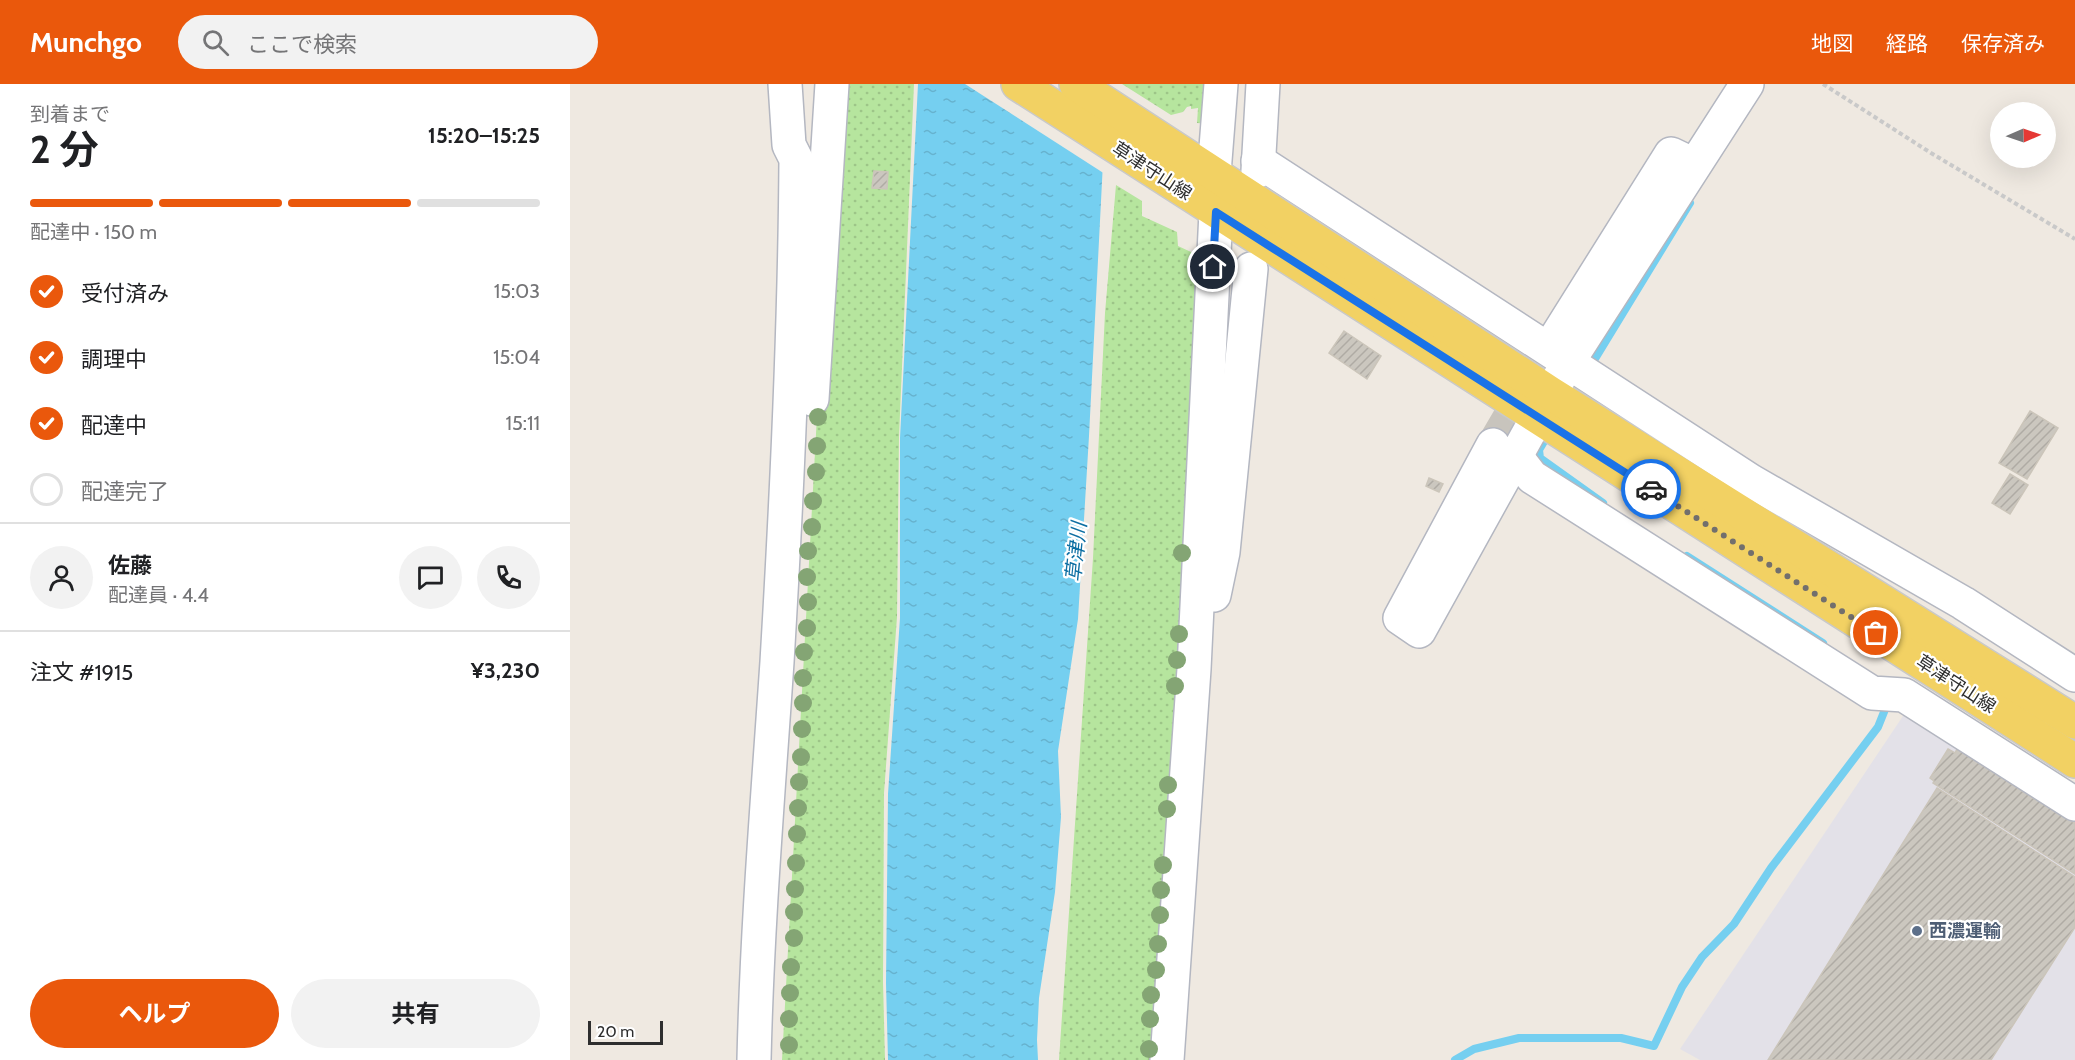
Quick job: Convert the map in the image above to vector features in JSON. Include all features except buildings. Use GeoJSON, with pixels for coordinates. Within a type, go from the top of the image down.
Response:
{"type":"FeatureCollection","features":[{"type":"Feature","properties":{"kind":"main road","name":"草津守山線"},"geometry":{"type":"LineString","coordinates":[[1018,84],[1223,216],[2075,722]]}},
{"type":"Feature","properties":{"kind":"main road","name":"草津守山線"},"geometry":{"type":"LineString","coordinates":[[1076,84],[1180,150],[1214,164],[1544,405],[2075,761]]}},
{"type":"Feature","properties":{"kind":"street"},"geometry":{"type":"LineString","coordinates":[[771,1060],[808,244],[796,159],[789,145],[785,84]]}},
{"type":"Feature","properties":{"kind":"street"},"geometry":{"type":"LineString","coordinates":[[754,1060],[756,974],[777,660],[791,383],[808,244],[832,84]]}},
{"type":"Feature","properties":{"kind":"street"},"geometry":{"type":"LineString","coordinates":[[1214,164],[1221,84]]}},
{"type":"Feature","properties":{"kind":"street"},"geometry":{"type":"LineString","coordinates":[[1214,164],[1233,129],[1237,84]]}},
{"type":"Feature","properties":{"kind":"street"},"geometry":{"type":"LineString","coordinates":[[1263,84],[1258,166],[1562,351],[1751,481],[1963,603],[2075,675]]}},
{"type":"Feature","properties":{"kind":"street"},"geometry":{"type":"LineString","coordinates":[[1504,450],[1419,631],[1400,618],[1504,450],[1544,405],[1562,351],[1694,165],[1747,84]]}},
{"type":"Feature","properties":{"kind":"street"},"geometry":{"type":"LineString","coordinates":[[1182,1060],[1189,985],[1212,604],[1223,216]]}},
{"type":"Feature","properties":{"kind":"street"},"geometry":{"type":"LineString","coordinates":[[1167,1060],[1223,216]]}},
{"type":"Feature","properties":{"kind":"street"},"geometry":{"type":"LineString","coordinates":[[1212,604],[1223,552],[1251,269]]}},
{"type":"Feature","properties":{"kind":"street"},"geometry":{"type":"LineString","coordinates":[[1504,450],[1532,477],[1872,693],[1904,695],[2075,804]]}},
{"type":"Feature","properties":{"kind":"path"},"geometry":{"type":"LineString","coordinates":[[1823,84],[1931,153],[2075,239]]}},
{"type":"Feature","properties":{"kind":"shaded area","name":"西濃運輸"},"geometry":{"type":"Polygon","coordinates":[[[1909,707],[2075,813],[2075,1060],[1700,1060],[1680,1049],[1909,707]]]}},
{"type":"Feature","properties":{"kind":"green space"},"geometry":{"type":"Polygon","coordinates":[[[835,84],[914,84],[899,437],[897,617],[884,793],[885,1060],[782,1060],[835,84]]]}},
{"type":"Feature","properties":{"kind":"green space"},"geometry":{"type":"Polygon","coordinates":[[[1122,84],[1212,84],[1210,124],[1197,123],[1198,108],[1187,107],[1183,112],[1171,115],[1122,84]]]}},
{"type":"Feature","properties":{"kind":"green space"},"geometry":{"type":"Polygon","coordinates":[[[1116,185],[1142,201],[1142,216],[1177,232],[1178,246],[1202,257],[1156,1060],[1059,1060],[1093,558],[1105,313],[1116,185]]]}},
{"type":"Feature","properties":{"kind":"water","name":"草津川"},"geometry":{"type":"Polygon","coordinates":[[[918,84],[1107,84],[1078,619],[1058,751],[1061,817],[1055,892],[1039,998],[1038,1060],[888,1060],[886,983],[888,794],[900,618],[900,438],[918,84]]]}},
{"type":"Feature","properties":{"kind":"pier"},"geometry":{"type":"Polygon","coordinates":[[[965,84],[1110,84],[1105,174],[965,84]]]}},
{"type":"Feature","properties":{"kind":"waterway"},"geometry":{"type":"LineString","coordinates":[[1590,367],[1690,203]]}},
{"type":"Feature","properties":{"kind":"waterway"},"geometry":{"type":"LineString","coordinates":[[1549,433],[1539,450],[1540,458],[1603,503]]}},
{"type":"Feature","properties":{"kind":"waterway"},"geometry":{"type":"LineString","coordinates":[[1687,556],[1823,643]]}},
{"type":"Feature","properties":{"kind":"waterway"},"geometry":{"type":"LineString","coordinates":[[1455,1060],[1474,1049],[1519,1038],[1621,1038],[1654,1046],[1682,987],[1702,957],[1734,924],[1771,868],[1878,727],[1888,702]]}},
{"type":"Feature","properties":{"kind":"tunnel"},"geometry":{"type":"LineString","coordinates":[[1493,445],[1555,339]]}},
{"type":"Feature","properties":{"kind":"way so far"},"geometry":{"type":"LineString","coordinates":[[1651,489],[1876,633]]}},
{"type":"Feature","properties":{"kind":"place","name":"西濃運輸"},"geometry":{"type":"Point","coordinates":[1917,931]}},
{"type":"Feature","properties":{"kind":"route"},"geometry":{"type":"LineString","coordinates":[[1213,267],[1216,212],[1651,489]]}}]}
